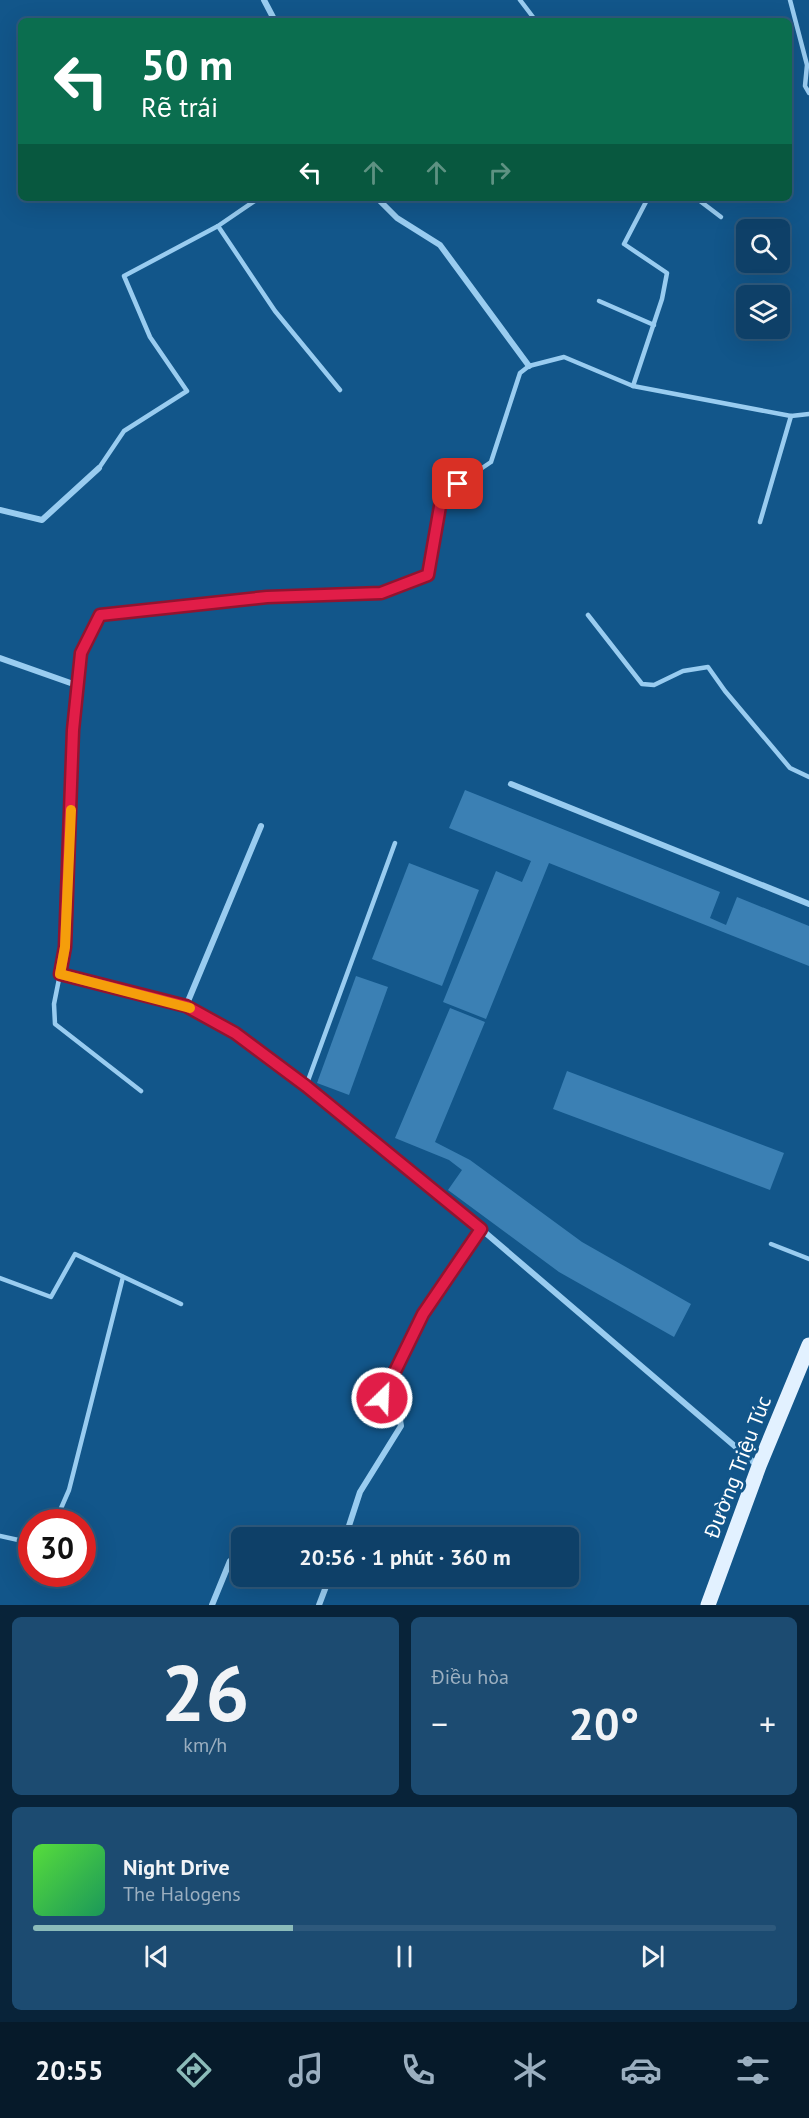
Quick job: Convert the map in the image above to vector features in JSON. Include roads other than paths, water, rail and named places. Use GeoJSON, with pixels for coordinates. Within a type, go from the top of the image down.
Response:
{"type":"FeatureCollection","features":[{"type":"Feature","properties":{"kind":"main road","name":"Đường Triệu Túc"},"geometry":{"type":"LineString","coordinates":[[708,1605],[759,1466],[809,1345]]}},
{"type":"Feature","properties":{"kind":"street"},"geometry":{"type":"LineString","coordinates":[[264,0],[273,18]]}},
{"type":"Feature","properties":{"kind":"street"},"geometry":{"type":"LineString","coordinates":[[380,201],[397,218],[441,245],[529,366]]}},
{"type":"Feature","properties":{"kind":"street"},"geometry":{"type":"LineString","coordinates":[[0,510],[42,520],[99,468]]}},
{"type":"Feature","properties":{"kind":"street"},"geometry":{"type":"LineString","coordinates":[[0,658],[79,686],[73,730],[65,947],[60,974],[186,1006],[235,1033],[306,1086],[481,1229],[759,1466]]}},
{"type":"Feature","properties":{"kind":"street"},"geometry":{"type":"LineString","coordinates":[[511,784],[809,904]]}},
{"type":"Feature","properties":{"kind":"street"},"geometry":{"type":"LineString","coordinates":[[186,1006],[261,826]]}},
{"type":"Feature","properties":{"kind":"street"},"geometry":{"type":"LineString","coordinates":[[349,1527],[360,1492],[401,1426],[399,1414],[382,1398],[384,1392],[423,1314],[481,1229]]}},
{"type":"Feature","properties":{"kind":"street"},"geometry":{"type":"LineString","coordinates":[[212,1605],[230,1561]]}},
{"type":"Feature","properties":{"kind":"street"},"geometry":{"type":"LineString","coordinates":[[319,1605],[326,1587]]}},
{"type":"Feature","properties":{"kind":"lane"},"geometry":{"type":"LineString","coordinates":[[520,0],[534,18]]}},
{"type":"Feature","properties":{"kind":"lane"},"geometry":{"type":"LineString","coordinates":[[790,0],[807,65],[805,86],[809,93]]}},
{"type":"Feature","properties":{"kind":"lane"},"geometry":{"type":"LineString","coordinates":[[99,468],[124,431],[187,391],[150,337],[124,276],[219,226],[255,201]]}},
{"type":"Feature","properties":{"kind":"lane"},"geometry":{"type":"LineString","coordinates":[[633,386],[654,325],[667,273],[624,244],[646,201]]}},
{"type":"Feature","properties":{"kind":"lane"},"geometry":{"type":"LineString","coordinates":[[700,201],[721,217]]}},
{"type":"Feature","properties":{"kind":"lane"},"geometry":{"type":"LineString","coordinates":[[219,226],[275,311],[340,390]]}},
{"type":"Feature","properties":{"kind":"lane"},"geometry":{"type":"LineString","coordinates":[[599,301],[654,325]]}},
{"type":"Feature","properties":{"kind":"lane"},"geometry":{"type":"LineString","coordinates":[[79,686],[81,653],[100,615],[267,597],[381,593],[428,575],[442,495],[491,462],[520,373],[529,366],[564,357],[633,386],[791,416],[809,414]]}},
{"type":"Feature","properties":{"kind":"lane"},"geometry":{"type":"LineString","coordinates":[[760,522],[791,416]]}},
{"type":"Feature","properties":{"kind":"lane"},"geometry":{"type":"LineString","coordinates":[[588,615],[642,684],[654,685],[683,672],[708,667],[725,691],[790,768],[809,777]]}},
{"type":"Feature","properties":{"kind":"lane"},"geometry":{"type":"LineString","coordinates":[[306,1086],[395,843]]}},
{"type":"Feature","properties":{"kind":"lane"},"geometry":{"type":"LineString","coordinates":[[60,974],[54,1004],[55,1024],[141,1091]]}},
{"type":"Feature","properties":{"kind":"lane"},"geometry":{"type":"LineString","coordinates":[[771,1244],[809,1259]]}},
{"type":"Feature","properties":{"kind":"lane"},"geometry":{"type":"LineString","coordinates":[[0,1278],[51,1296],[75,1254],[181,1304]]}},
{"type":"Feature","properties":{"kind":"lane"},"geometry":{"type":"LineString","coordinates":[[61,1509],[69,1490],[123,1277]]}},
{"type":"Feature","properties":{"kind":"lane"},"geometry":{"type":"LineString","coordinates":[[0,1536],[18,1540]]}}]}
